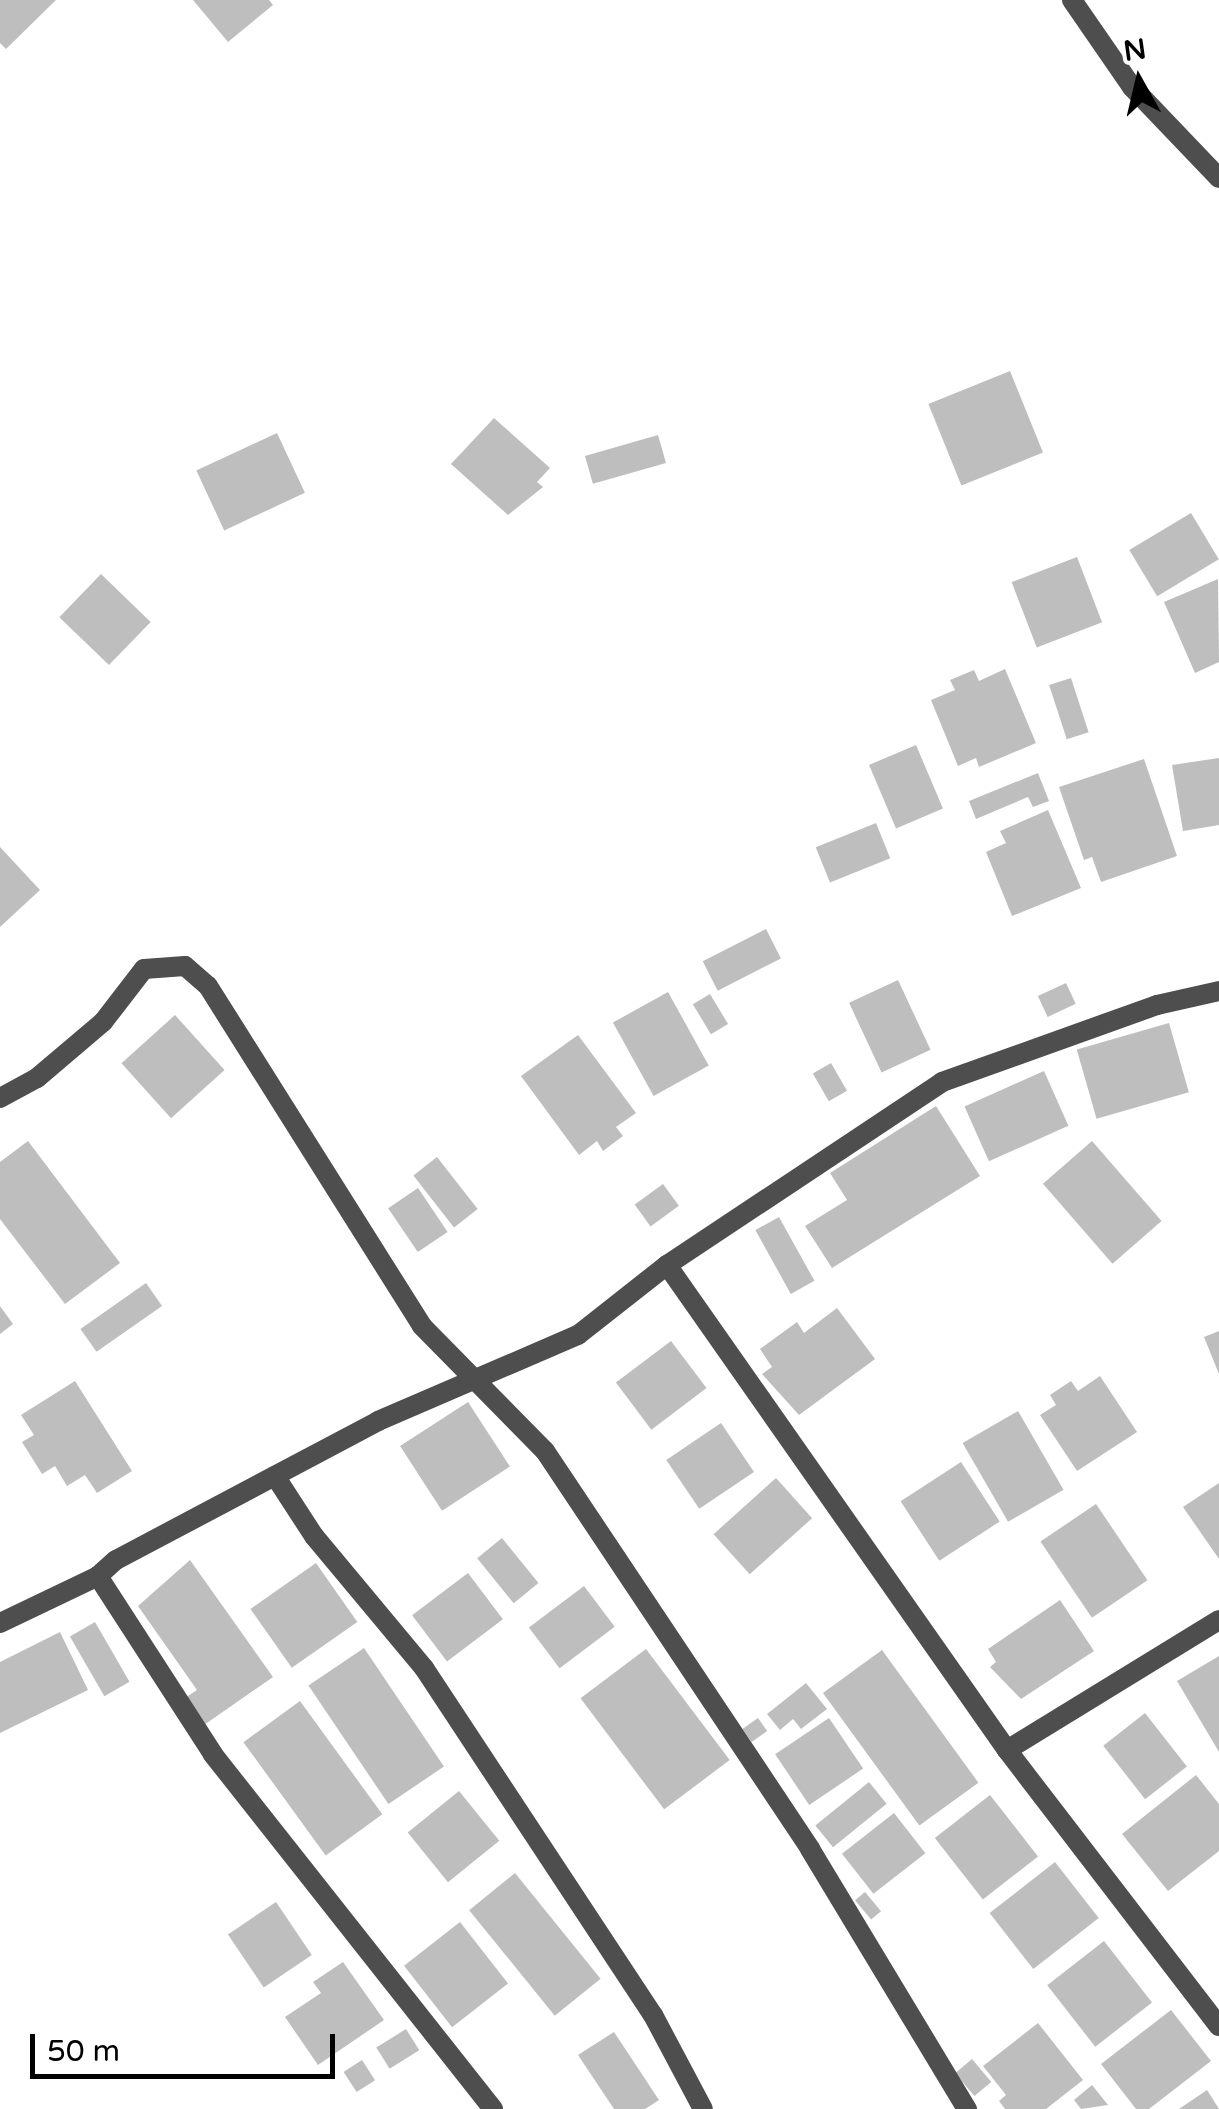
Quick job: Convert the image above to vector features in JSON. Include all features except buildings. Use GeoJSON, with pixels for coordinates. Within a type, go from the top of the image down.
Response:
{"type":"FeatureCollection","features":[{"type":"Feature","properties":{"kind":"street"},"geometry":{"type":"LineString","coordinates":[[1072,0],[1132,87],[1219,178]]}},
{"type":"Feature","properties":{"kind":"street"},"geometry":{"type":"LineString","coordinates":[[0,1098],[37,1078],[103,1022],[144,969],[185,966],[208,986],[422,1326],[546,1451],[810,1849],[967,2109]]}},
{"type":"Feature","properties":{"kind":"street"},"geometry":{"type":"LineString","coordinates":[[0,1624],[98,1576],[116,1560],[378,1421],[478,1381],[578,1334],[667,1265],[942,1082],[1157,1004],[1219,991]]}},
{"type":"Feature","properties":{"kind":"street"},"geometry":{"type":"LineString","coordinates":[[667,1265],[1007,1750],[1219,2026]]}},
{"type":"Feature","properties":{"kind":"street"},"geometry":{"type":"LineString","coordinates":[[275,1476],[314,1536],[424,1668],[653,2015],[704,2109]]}},
{"type":"Feature","properties":{"kind":"street"},"geometry":{"type":"LineString","coordinates":[[98,1576],[213,1754],[493,2109]]}},
{"type":"Feature","properties":{"kind":"street"},"geometry":{"type":"LineString","coordinates":[[1007,1750],[1219,1620]]}}]}
